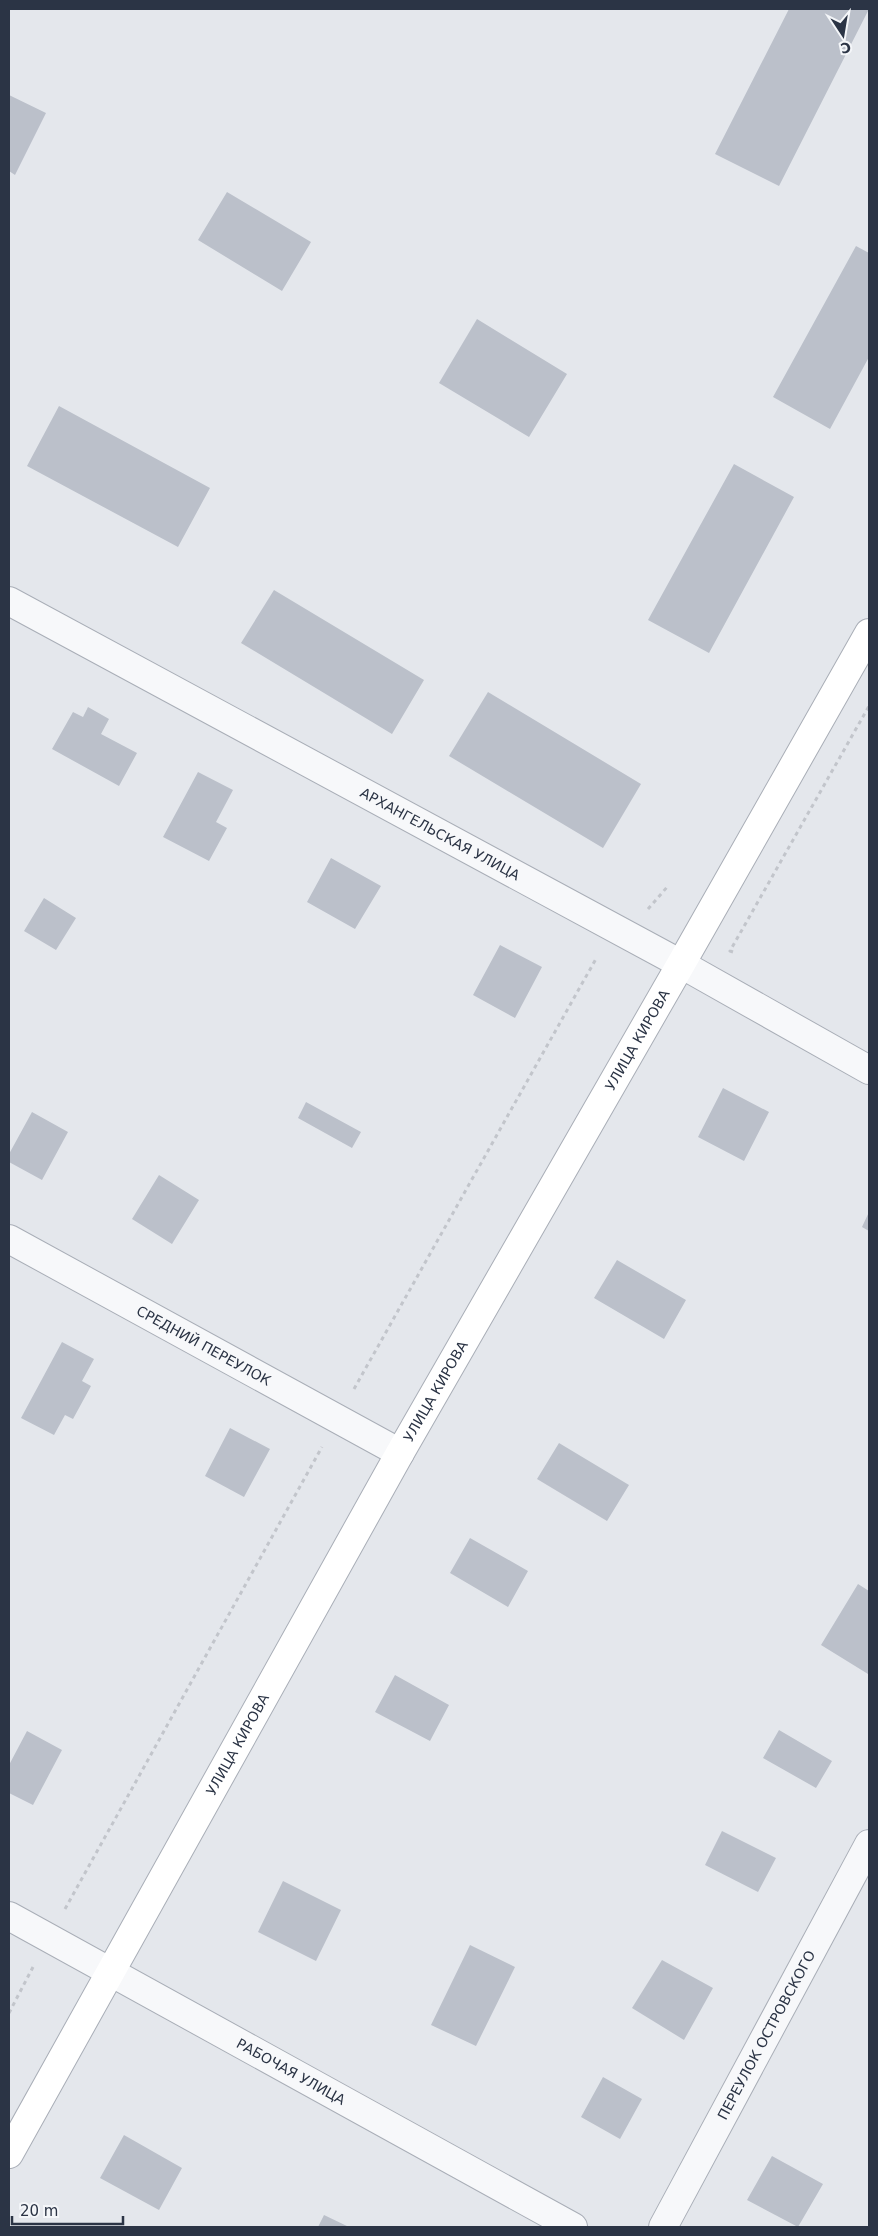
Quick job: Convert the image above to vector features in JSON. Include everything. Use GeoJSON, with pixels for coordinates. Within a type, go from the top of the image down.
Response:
{"type":"FeatureCollection","features":[{"type":"Feature","properties":{"kind":"main road","name":"УЛИЦА КИРОВА"},"geometry":{"type":"LineString","coordinates":[[9,2154],[400,1453],[869,633]]}},
{"type":"Feature","properties":{"kind":"street","name":"АРХАНГЕЛЬСКАЯ УЛИЦА"},"geometry":{"type":"LineString","coordinates":[[9,600],[681,964],[869,1070]]}},
{"type":"Feature","properties":{"kind":"street","name":"СРЕДНИЙ ПЕРЕУЛОК"},"geometry":{"type":"LineString","coordinates":[[9,1239],[400,1453]]}},
{"type":"Feature","properties":{"kind":"street","name":"ПЕРЕУЛОК ОСТРОВСКОГО"},"geometry":{"type":"LineString","coordinates":[[663,2227],[869,1844]]}},
{"type":"Feature","properties":{"kind":"street","name":"РАБОЧАЯ УЛИЦА"},"geometry":{"type":"LineString","coordinates":[[9,1916],[573,2227]]}},
{"type":"Feature","properties":{"kind":"path"},"geometry":{"type":"LineString","coordinates":[[730,951],[869,706]]}},
{"type":"Feature","properties":{"kind":"path"},"geometry":{"type":"LineString","coordinates":[[9,2013],[337,1418],[613,928]]}},
{"type":"Feature","properties":{"kind":"building"},"geometry":{"type":"Polygon","coordinates":[[[789,9],[869,9],[779,186],[715,154],[789,9]]]}},
{"type":"Feature","properties":{"kind":"building"},"geometry":{"type":"Polygon","coordinates":[[[9,95],[46,113],[15,175],[9,171],[9,95]]]}},
{"type":"Feature","properties":{"kind":"building"},"geometry":{"type":"Polygon","coordinates":[[[227,192],[311,242],[282,291],[198,240],[227,192]]]}},
{"type":"Feature","properties":{"kind":"building"},"geometry":{"type":"Polygon","coordinates":[[[856,246],[869,253],[869,357],[830,429],[773,397],[856,246]]]}},
{"type":"Feature","properties":{"kind":"building"},"geometry":{"type":"Polygon","coordinates":[[[477,319],[567,374],[529,437],[439,383],[477,319]]]}},
{"type":"Feature","properties":{"kind":"building"},"geometry":{"type":"Polygon","coordinates":[[[59,406],[210,488],[178,547],[27,466],[59,406]]]}},
{"type":"Feature","properties":{"kind":"building"},"geometry":{"type":"Polygon","coordinates":[[[734,464],[794,497],[709,653],[648,620],[734,464]]]}},
{"type":"Feature","properties":{"kind":"building"},"geometry":{"type":"Polygon","coordinates":[[[274,590],[424,680],[392,734],[241,643],[274,590]]]}},
{"type":"Feature","properties":{"kind":"building"},"geometry":{"type":"Polygon","coordinates":[[[488,692],[641,784],[603,848],[449,756],[488,692]]]}},
{"type":"Feature","properties":{"kind":"building"},"geometry":{"type":"Polygon","coordinates":[[[88,707],[109,719],[101,734],[137,753],[119,786],[52,749],[73,712],[83,717],[88,707]]]}},
{"type":"Feature","properties":{"kind":"building"},"geometry":{"type":"Polygon","coordinates":[[[198,772],[233,790],[216,822],[227,828],[209,861],[163,837],[198,772]]]}},
{"type":"Feature","properties":{"kind":"building"},"geometry":{"type":"Polygon","coordinates":[[[331,858],[381,886],[355,929],[307,902],[331,858]]]}},
{"type":"Feature","properties":{"kind":"building"},"geometry":{"type":"Polygon","coordinates":[[[44,898],[76,918],[56,950],[24,931],[44,898]]]}},
{"type":"Feature","properties":{"kind":"building"},"geometry":{"type":"Polygon","coordinates":[[[500,945],[542,967],[515,1018],[473,995],[500,945]]]}},
{"type":"Feature","properties":{"kind":"building"},"geometry":{"type":"Polygon","coordinates":[[[723,1088],[769,1112],[744,1161],[698,1137],[723,1088]]]}},
{"type":"Feature","properties":{"kind":"building"},"geometry":{"type":"Polygon","coordinates":[[[306,1102],[361,1132],[352,1148],[298,1118],[306,1102]]]}},
{"type":"Feature","properties":{"kind":"building"},"geometry":{"type":"Polygon","coordinates":[[[32,1112],[68,1132],[42,1180],[9,1162],[9,1154],[32,1112]]]}},
{"type":"Feature","properties":{"kind":"building"},"geometry":{"type":"Polygon","coordinates":[[[159,1175],[199,1200],[172,1244],[132,1219],[159,1175]]]}},
{"type":"Feature","properties":{"kind":"building"},"geometry":{"type":"Polygon","coordinates":[[[869,1212],[869,1231],[862,1227],[869,1212]]]}},
{"type":"Feature","properties":{"kind":"building"},"geometry":{"type":"Polygon","coordinates":[[[617,1260],[686,1300],[664,1339],[594,1298],[617,1260]]]}},
{"type":"Feature","properties":{"kind":"building"},"geometry":{"type":"Polygon","coordinates":[[[62,1342],[94,1359],[82,1381],[91,1386],[73,1419],[65,1415],[54,1435],[21,1418],[62,1342]]]}},
{"type":"Feature","properties":{"kind":"building"},"geometry":{"type":"Polygon","coordinates":[[[230,1428],[270,1449],[244,1497],[205,1476],[230,1428]]]}},
{"type":"Feature","properties":{"kind":"building"},"geometry":{"type":"Polygon","coordinates":[[[559,1443],[629,1485],[607,1521],[537,1479],[559,1443]]]}},
{"type":"Feature","properties":{"kind":"building"},"geometry":{"type":"Polygon","coordinates":[[[470,1538],[528,1571],[508,1607],[450,1573],[470,1538]]]}},
{"type":"Feature","properties":{"kind":"building"},"geometry":{"type":"Polygon","coordinates":[[[858,1584],[869,1591],[868,1674],[821,1645],[858,1584]]]}},
{"type":"Feature","properties":{"kind":"building"},"geometry":{"type":"Polygon","coordinates":[[[395,1675],[449,1705],[430,1741],[375,1712],[395,1675]]]}},
{"type":"Feature","properties":{"kind":"building"},"geometry":{"type":"Polygon","coordinates":[[[779,1730],[832,1761],[816,1788],[763,1758],[779,1730]]]}},
{"type":"Feature","properties":{"kind":"building"},"geometry":{"type":"Polygon","coordinates":[[[27,1731],[62,1750],[33,1805],[9,1793],[9,1765],[27,1731]]]}},
{"type":"Feature","properties":{"kind":"building"},"geometry":{"type":"Polygon","coordinates":[[[722,1831],[776,1858],[758,1892],[705,1865],[722,1831]]]}},
{"type":"Feature","properties":{"kind":"building"},"geometry":{"type":"Polygon","coordinates":[[[283,1881],[341,1910],[316,1961],[258,1932],[283,1881]]]}},
{"type":"Feature","properties":{"kind":"building"},"geometry":{"type":"Polygon","coordinates":[[[470,1945],[515,1967],[476,2046],[431,2025],[470,1945]]]}},
{"type":"Feature","properties":{"kind":"building"},"geometry":{"type":"Polygon","coordinates":[[[662,1960],[713,1988],[684,2040],[632,2008],[662,1960]]]}},
{"type":"Feature","properties":{"kind":"building"},"geometry":{"type":"Polygon","coordinates":[[[603,2077],[642,2099],[620,2139],[581,2117],[603,2077]]]}},
{"type":"Feature","properties":{"kind":"building"},"geometry":{"type":"Polygon","coordinates":[[[124,2135],[182,2168],[159,2210],[100,2178],[124,2135]]]}},
{"type":"Feature","properties":{"kind":"building"},"geometry":{"type":"Polygon","coordinates":[[[772,2156],[823,2184],[798,2227],[747,2200],[772,2156]]]}},
{"type":"Feature","properties":{"kind":"building"},"geometry":{"type":"Polygon","coordinates":[[[324,2215],[349,2227],[318,2227],[324,2215]]]}}]}
